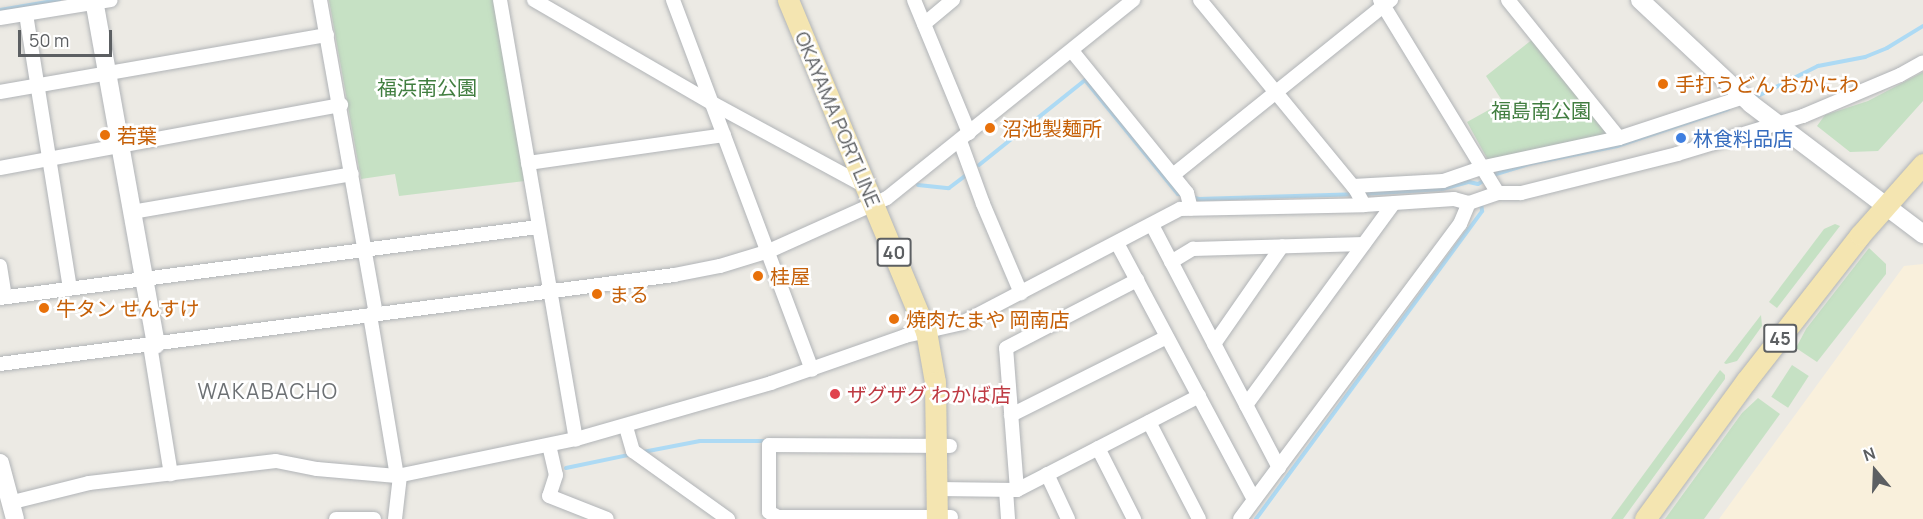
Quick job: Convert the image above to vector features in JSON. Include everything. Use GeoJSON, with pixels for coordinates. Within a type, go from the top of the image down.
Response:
{"type":"FeatureCollection","features":[{"type":"Feature","properties":{"kind":"main road","name":"OKAYAMA PORT LINE"},"geometry":{"type":"LineString","coordinates":[[788,0],[933,330],[935,382],[943,446],[944,518]]}},
{"type":"Feature","properties":{"kind":"main road","name":"OKAYAMA PORT LINE"},"geometry":{"type":"LineString","coordinates":[[804,0],[876,196]]}},
{"type":"Feature","properties":{"kind":"main road","name":"45"},"geometry":{"type":"LineString","coordinates":[[1645,519],[1746,381],[1885,207],[1923,164]]}},
{"type":"Feature","properties":{"kind":"street"},"geometry":{"type":"LineString","coordinates":[[320,0],[341,105],[365,249],[398,476],[395,519]]}},
{"type":"Feature","properties":{"kind":"street"},"geometry":{"type":"LineString","coordinates":[[500,0],[576,439]]}},
{"type":"Feature","properties":{"kind":"street"},"geometry":{"type":"LineString","coordinates":[[534,0],[876,196]]}},
{"type":"Feature","properties":{"kind":"street"},"geometry":{"type":"LineString","coordinates":[[673,0],[812,370]]}},
{"type":"Feature","properties":{"kind":"street"},"geometry":{"type":"LineString","coordinates":[[914,0],[964,137],[983,204],[1021,293]]}},
{"type":"Feature","properties":{"kind":"street"},"geometry":{"type":"LineString","coordinates":[[924,24],[953,0]]}},
{"type":"Feature","properties":{"kind":"street"},"geometry":{"type":"LineString","coordinates":[[0,364],[674,275],[720,266],[769,251],[876,196],[964,137],[1133,0]]}},
{"type":"Feature","properties":{"kind":"street"},"geometry":{"type":"LineString","coordinates":[[1200,0],[1358,195],[1394,203],[1454,199],[1471,202]]}},
{"type":"Feature","properties":{"kind":"street"},"geometry":{"type":"LineString","coordinates":[[1508,0],[1619,138]]}},
{"type":"Feature","properties":{"kind":"street"},"geometry":{"type":"LineString","coordinates":[[1640,0],[1747,100],[1923,234]]}},
{"type":"Feature","properties":{"kind":"street"},"geometry":{"type":"LineString","coordinates":[[0,18],[100,1],[107,74],[144,279],[171,474]]}},
{"type":"Feature","properties":{"kind":"street"},"geometry":{"type":"LineString","coordinates":[[1173,175],[1385,2],[1491,182]]}},
{"type":"Feature","properties":{"kind":"street"},"geometry":{"type":"LineString","coordinates":[[26,14],[70,289]]}},
{"type":"Feature","properties":{"kind":"street"},"geometry":{"type":"LineString","coordinates":[[0,92],[327,35]]}},
{"type":"Feature","properties":{"kind":"street"},"geometry":{"type":"LineString","coordinates":[[1072,51],[1173,175],[1189,202]]}},
{"type":"Feature","properties":{"kind":"street"},"geometry":{"type":"LineString","coordinates":[[0,463],[9,502],[89,483],[276,461],[318,469],[398,476],[549,445],[626,427],[812,370],[905,336],[962,323],[1152,225],[1189,202],[1358,195],[1443,181],[1491,182],[1521,193],[1580,180],[1778,124],[1900,75],[1923,62]]}},
{"type":"Feature","properties":{"kind":"street"},"geometry":{"type":"LineString","coordinates":[[1240,519],[1460,224],[1471,202],[1491,182],[1619,138],[1747,100]]}},
{"type":"Feature","properties":{"kind":"street"},"geometry":{"type":"LineString","coordinates":[[0,168],[341,105]]}},
{"type":"Feature","properties":{"kind":"street"},"geometry":{"type":"LineString","coordinates":[[528,163],[724,135]]}},
{"type":"Feature","properties":{"kind":"street"},"geometry":{"type":"LineString","coordinates":[[132,212],[352,174]]}},
{"type":"Feature","properties":{"kind":"street"},"geometry":{"type":"LineString","coordinates":[[1246,405],[1394,203]]}},
{"type":"Feature","properties":{"kind":"street"},"geometry":{"type":"LineString","coordinates":[[1152,225],[1280,468]]}},
{"type":"Feature","properties":{"kind":"street"},"geometry":{"type":"LineString","coordinates":[[0,266],[2,298],[538,227]]}},
{"type":"Feature","properties":{"kind":"street"},"geometry":{"type":"LineString","coordinates":[[1117,243],[1254,500]]}},
{"type":"Feature","properties":{"kind":"street"},"geometry":{"type":"LineString","coordinates":[[1171,262],[1193,249],[1364,244]]}},
{"type":"Feature","properties":{"kind":"street"},"geometry":{"type":"LineString","coordinates":[[1214,344],[1282,246]]}},
{"type":"Feature","properties":{"kind":"street"},"geometry":{"type":"LineString","coordinates":[[1008,519],[1012,490],[1011,415],[1006,348],[1137,280]]}},
{"type":"Feature","properties":{"kind":"street"},"geometry":{"type":"LineString","coordinates":[[1011,415],[1167,337]]}},
{"type":"Feature","properties":{"kind":"street"},"geometry":{"type":"LineString","coordinates":[[943,489],[1012,490],[1199,396]]}},
{"type":"Feature","properties":{"kind":"street"},"geometry":{"type":"LineString","coordinates":[[1149,422],[1199,519]]}},
{"type":"Feature","properties":{"kind":"street"},"geometry":{"type":"LineString","coordinates":[[626,427],[637,454],[728,519]]}},
{"type":"Feature","properties":{"kind":"street"},"geometry":{"type":"LineString","coordinates":[[549,445],[556,475],[549,496],[607,519]]}},
{"type":"Feature","properties":{"kind":"street"},"geometry":{"type":"LineString","coordinates":[[943,446],[769,445],[769,490],[770,512],[778,517],[944,518]]}},
{"type":"Feature","properties":{"kind":"street"},"geometry":{"type":"LineString","coordinates":[[1098,448],[1134,519]]}},
{"type":"Feature","properties":{"kind":"street"},"geometry":{"type":"LineString","coordinates":[[1047,474],[1068,519]]}},
{"type":"Feature","properties":{"kind":"street"},"geometry":{"type":"LineString","coordinates":[[341,519],[374,519]]}},
{"type":"Feature","properties":{"kind":"shaded area"},"geometry":{"type":"Polygon","coordinates":[[[1923,264],[1923,519],[1719,519],[1904,266],[1923,264]]]}},
{"type":"Feature","properties":{"kind":"green space","name":"福浜南公園"},"geometry":{"type":"Polygon","coordinates":[[[329,0],[495,0],[525,181],[399,196],[395,174],[361,179],[329,0]]]}},
{"type":"Feature","properties":{"kind":"green space","name":"福島南公園"},"geometry":{"type":"Polygon","coordinates":[[[1533,39],[1612,135],[1488,160],[1467,122],[1503,102],[1486,76],[1533,39]]]}},
{"type":"Feature","properties":{"kind":"green space"},"geometry":{"type":"Polygon","coordinates":[[[1923,72],[1923,101],[1878,151],[1850,152],[1817,126],[1825,115],[1868,101],[1923,72]]]}},
{"type":"Feature","properties":{"kind":"green space"},"geometry":{"type":"Polygon","coordinates":[[[1835,224],[1840,226],[1777,308],[1769,302],[1824,229],[1835,224]]]}},
{"type":"Feature","properties":{"kind":"green space"},"geometry":{"type":"Polygon","coordinates":[[[1869,248],[1886,264],[1886,274],[1817,362],[1796,348],[1806,329],[1869,248]]]}},
{"type":"Feature","properties":{"kind":"green space"},"geometry":{"type":"Polygon","coordinates":[[[1761,315],[1762,326],[1737,361],[1724,363],[1761,315]]]}},
{"type":"Feature","properties":{"kind":"green space"},"geometry":{"type":"Polygon","coordinates":[[[1792,365],[1809,376],[1788,408],[1771,397],[1792,365]]]}},
{"type":"Feature","properties":{"kind":"green space"},"geometry":{"type":"Polygon","coordinates":[[[1720,370],[1725,375],[1725,379],[1623,519],[1611,519],[1720,370]]]}},
{"type":"Feature","properties":{"kind":"green space"},"geometry":{"type":"Polygon","coordinates":[[[1758,398],[1780,414],[1704,519],[1665,519],[1742,413],[1758,398]]]}},
{"type":"Feature","properties":{"kind":"waterway"},"geometry":{"type":"LineString","coordinates":[[0,10],[59,0]]}},
{"type":"Feature","properties":{"kind":"waterway"},"geometry":{"type":"LineString","coordinates":[[1754,98],[1818,66],[1865,57],[1887,48],[1923,26]]}},
{"type":"Feature","properties":{"kind":"waterway"},"geometry":{"type":"LineString","coordinates":[[979,165],[1085,80],[1178,194],[1183,195]]}},
{"type":"Feature","properties":{"kind":"waterway"},"geometry":{"type":"LineString","coordinates":[[1361,194],[1442,189],[1469,182],[1478,184],[1496,174],[1528,164],[1617,146],[1728,109]]}},
{"type":"Feature","properties":{"kind":"waterway"},"geometry":{"type":"LineString","coordinates":[[918,185],[949,188],[966,175]]}},
{"type":"Feature","properties":{"kind":"waterway"},"geometry":{"type":"LineString","coordinates":[[1191,197],[1199,199],[1354,194]]}},
{"type":"Feature","properties":{"kind":"waterway"},"geometry":{"type":"LineString","coordinates":[[1256,519],[1482,211],[1481,202]]}},
{"type":"Feature","properties":{"kind":"waterway"},"geometry":{"type":"LineString","coordinates":[[643,452],[700,441],[767,441]]}},
{"type":"Feature","properties":{"kind":"waterway"},"geometry":{"type":"LineString","coordinates":[[566,468],[633,454]]}},
{"type":"Feature","properties":{"kind":"place","name":"手打うどん おかにわ"},"geometry":{"type":"Point","coordinates":[1663,84]}},
{"type":"Feature","properties":{"kind":"place","name":"沼池製麺所"},"geometry":{"type":"Point","coordinates":[990,128]}},
{"type":"Feature","properties":{"kind":"place","name":"若葉"},"geometry":{"type":"Point","coordinates":[105,135]}},
{"type":"Feature","properties":{"kind":"place","name":"林食料品店"},"geometry":{"type":"Point","coordinates":[1681,138]}},
{"type":"Feature","properties":{"kind":"place","name":"桂屋"},"geometry":{"type":"Point","coordinates":[758,276]}},
{"type":"Feature","properties":{"kind":"place","name":"まる"},"geometry":{"type":"Point","coordinates":[597,294]}},
{"type":"Feature","properties":{"kind":"place","name":"牛タン せんすけ"},"geometry":{"type":"Point","coordinates":[44,308]}},
{"type":"Feature","properties":{"kind":"place","name":"焼肉たまや 岡南店"},"geometry":{"type":"Point","coordinates":[894,319]}},
{"type":"Feature","properties":{"kind":"place","name":"ザグザグ わかば店"},"geometry":{"type":"Point","coordinates":[835,394]}},
{"type":"Feature","properties":{"kind":"district","name":"WAKABACHO"},"geometry":{"type":"Point","coordinates":[268,391]}}]}
